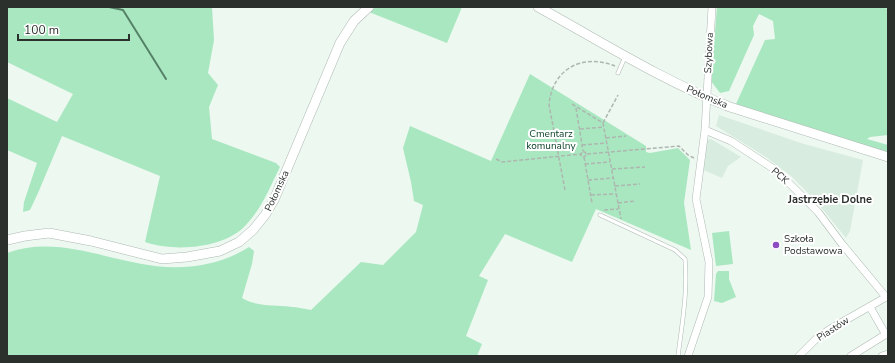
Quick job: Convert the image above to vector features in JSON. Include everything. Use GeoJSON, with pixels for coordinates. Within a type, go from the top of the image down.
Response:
{"type":"FeatureCollection","features":[{"type":"Feature","properties":{"kind":"street","name":"Połomska"},"geometry":{"type":"LineString","coordinates":[[7,240],[49,233],[91,241],[162,259],[187,257],[220,251],[239,242],[253,230],[274,200],[340,43],[354,21],[369,7]]}},
{"type":"Feature","properties":{"kind":"street","name":"Połomska"},"geometry":{"type":"LineString","coordinates":[[538,7],[625,57],[686,89],[730,107],[888,157]]}},
{"type":"Feature","properties":{"kind":"street","name":"Szybowa"},"geometry":{"type":"LineString","coordinates":[[688,356],[708,297],[709,262],[696,200],[705,130],[712,7]]}},
{"type":"Feature","properties":{"kind":"street","name":"PCK"},"geometry":{"type":"LineString","coordinates":[[705,130],[731,141],[777,172],[818,212],[842,244],[887,296]]}},
{"type":"Feature","properties":{"kind":"street","name":"Piastów"},"geometry":{"type":"LineString","coordinates":[[802,355],[816,339],[830,329],[887,296]]}},
{"type":"Feature","properties":{"kind":"street"},"geometry":{"type":"LineString","coordinates":[[851,356],[887,334],[870,307]]}},
{"type":"Feature","properties":{"kind":"street"},"geometry":{"type":"LineString","coordinates":[[882,356],[888,354]]}},
{"type":"Feature","properties":{"kind":"lane"},"geometry":{"type":"LineString","coordinates":[[618,73],[625,57]]}},
{"type":"Feature","properties":{"kind":"lane"},"geometry":{"type":"LineString","coordinates":[[600,215],[675,250],[685,258],[687,276],[686,296],[678,356]]}},
{"type":"Feature","properties":{"kind":"path"},"geometry":{"type":"LineString","coordinates":[[566,190],[549,105],[550,95],[556,80],[563,72],[582,62],[610,64],[620,68]]}},
{"type":"Feature","properties":{"kind":"path"},"geometry":{"type":"LineString","coordinates":[[618,95],[603,123],[621,219]]}},
{"type":"Feature","properties":{"kind":"path"},"geometry":{"type":"LineString","coordinates":[[572,104],[603,123]]}},
{"type":"Feature","properties":{"kind":"path"},"geometry":{"type":"LineString","coordinates":[[576,107],[582,145],[587,154]]}},
{"type":"Feature","properties":{"kind":"path"},"geometry":{"type":"LineString","coordinates":[[580,129],[604,127]]}},
{"type":"Feature","properties":{"kind":"path"},"geometry":{"type":"LineString","coordinates":[[606,138],[626,136]]}},
{"type":"Feature","properties":{"kind":"path"},"geometry":{"type":"LineString","coordinates":[[582,145],[607,143]]}},
{"type":"Feature","properties":{"kind":"path"},"geometry":{"type":"LineString","coordinates":[[584,157],[587,154],[679,146],[688,156],[697,159]]}},
{"type":"Feature","properties":{"kind":"path"},"geometry":{"type":"LineString","coordinates":[[496,159],[502,162],[581,154],[584,151]]}},
{"type":"Feature","properties":{"kind":"path"},"geometry":{"type":"LineString","coordinates":[[581,154],[581,156],[584,157],[592,203]]}},
{"type":"Feature","properties":{"kind":"path"},"geometry":{"type":"LineString","coordinates":[[585,164],[610,162]]}},
{"type":"Feature","properties":{"kind":"path"},"geometry":{"type":"LineString","coordinates":[[612,169],[644,167]]}},
{"type":"Feature","properties":{"kind":"path"},"geometry":{"type":"LineString","coordinates":[[588,180],[613,178]]}},
{"type":"Feature","properties":{"kind":"path"},"geometry":{"type":"LineString","coordinates":[[615,186],[640,184]]}},
{"type":"Feature","properties":{"kind":"path"},"geometry":{"type":"LineString","coordinates":[[591,195],[616,194]]}},
{"type":"Feature","properties":{"kind":"path"},"geometry":{"type":"LineString","coordinates":[[618,203],[635,201]]}},
{"type":"Feature","properties":{"kind":"path"},"geometry":{"type":"LineString","coordinates":[[604,210],[619,209]]}},
{"type":"Feature","properties":{"kind":"shaded area"},"geometry":{"type":"Polygon","coordinates":[[[719,115],[804,144],[863,160],[850,231],[846,238],[815,200],[791,176],[766,157],[716,126],[719,115]]]}},
{"type":"Feature","properties":{"kind":"shaded area"},"geometry":{"type":"Polygon","coordinates":[[[711,139],[741,157],[728,166],[722,178],[703,170],[706,141],[711,139]]]}},
{"type":"Feature","properties":{"kind":"green space"},"geometry":{"type":"Polygon","coordinates":[[[7,7],[212,7],[214,40],[208,73],[218,85],[209,107],[212,139],[276,163],[280,167],[261,204],[246,225],[237,233],[212,244],[170,247],[145,242],[160,176],[62,136],[30,210],[23,212],[24,202],[37,163],[7,150],[7,98],[57,122],[73,94],[7,62],[7,7]]]}},
{"type":"Feature","properties":{"kind":"green space"},"geometry":{"type":"Polygon","coordinates":[[[376,7],[462,7],[447,43],[369,12],[376,7]]]}},
{"type":"Feature","properties":{"kind":"green space"},"geometry":{"type":"Polygon","coordinates":[[[717,7],[882,7],[888,9],[888,135],[870,137],[867,139],[888,145],[888,153],[842,140],[736,104],[765,40],[775,39],[773,21],[759,14],[753,26],[754,35],[729,91],[720,93],[711,81],[717,7]]]}},
{"type":"Feature","properties":{"kind":"green space","name":"Cmentarz komunalny"},"geometry":{"type":"Polygon","coordinates":[[[530,74],[646,146],[646,152],[650,153],[678,148],[690,160],[684,203],[691,250],[596,209],[572,262],[505,234],[479,276],[488,280],[466,336],[482,344],[477,356],[7,356],[7,253],[26,248],[44,247],[81,250],[136,263],[155,266],[179,267],[204,265],[215,262],[249,247],[254,251],[252,264],[242,298],[255,303],[297,307],[311,310],[361,262],[383,265],[416,232],[423,205],[414,201],[403,148],[410,126],[491,161],[530,74]]]}},
{"type":"Feature","properties":{"kind":"green space"},"geometry":{"type":"Polygon","coordinates":[[[729,231],[733,264],[716,266],[712,233],[729,231]]]}},
{"type":"Feature","properties":{"kind":"green space"},"geometry":{"type":"Polygon","coordinates":[[[718,271],[729,271],[729,279],[736,297],[722,303],[714,301],[716,274],[718,271]]]}},
{"type":"Feature","properties":{"kind":"waterway"},"geometry":{"type":"LineString","coordinates":[[109,7],[123,10],[166,79]]}},
{"type":"Feature","properties":{"kind":"place","name":"Szkoła Podstawowa"},"geometry":{"type":"Point","coordinates":[776,245]}},
{"type":"Feature","properties":{"kind":"district","name":"Jastrzębie Dolne"},"geometry":{"type":"Point","coordinates":[830,199]}}]}
